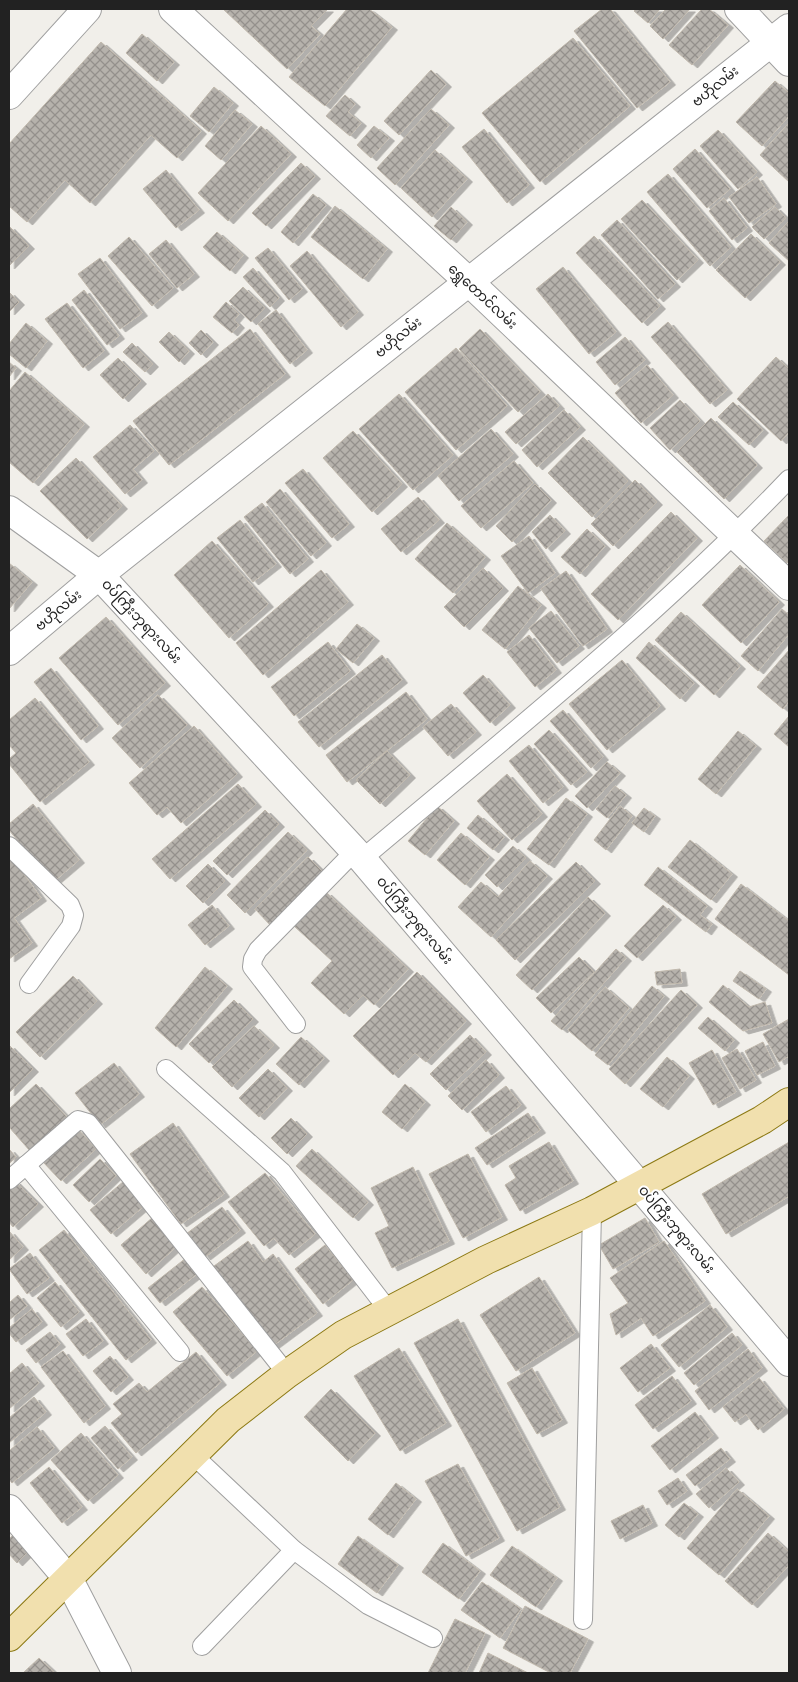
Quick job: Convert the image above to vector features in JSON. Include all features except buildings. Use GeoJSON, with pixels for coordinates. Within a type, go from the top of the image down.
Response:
{"type":"FeatureCollection","features":[{"type":"Feature","properties":{"kind":"main road"},"geometry":{"type":"LineString","coordinates":[[9,1637],[192,1454],[228,1420],[286,1374],[343,1335],[486,1260],[640,1185],[762,1120],[789,1102]]}},
{"type":"Feature","properties":{"kind":"street"},"geometry":{"type":"LineString","coordinates":[[9,95],[87,9]]}},
{"type":"Feature","properties":{"kind":"street","name":"ရွှေတောင်လမ်း"},"geometry":{"type":"LineString","coordinates":[[173,9],[468,281],[789,586]]}},
{"type":"Feature","properties":{"kind":"street"},"geometry":{"type":"LineString","coordinates":[[739,9],[779,35],[789,62]]}},
{"type":"Feature","properties":{"kind":"street","name":"ဗဟိုလမ်း"},"geometry":{"type":"LineString","coordinates":[[9,651],[99,575],[468,281],[580,195],[779,35]]}},
{"type":"Feature","properties":{"kind":"street","name":"ဝပ်ကြီးဘုရားလမ်း"},"geometry":{"type":"LineString","coordinates":[[9,510],[99,575],[358,855],[789,1362]]}},
{"type":"Feature","properties":{"kind":"street"},"geometry":{"type":"LineString","coordinates":[[9,1508],[68,1580],[117,1673]]}},
{"type":"Feature","properties":{"kind":"lane"},"geometry":{"type":"LineString","coordinates":[[296,1024],[252,967],[252,959],[258,950],[358,855],[621,641],[736,535],[789,479]]}},
{"type":"Feature","properties":{"kind":"lane"},"geometry":{"type":"LineString","coordinates":[[9,846],[70,905],[74,915],[71,926],[29,984]]}},
{"type":"Feature","properties":{"kind":"lane"},"geometry":{"type":"LineString","coordinates":[[166,1070],[232,1131],[282,1172],[389,1311]]}},
{"type":"Feature","properties":{"kind":"lane"},"geometry":{"type":"LineString","coordinates":[[9,1180],[78,1120],[88,1123],[286,1374]]}},
{"type":"Feature","properties":{"kind":"lane"},"geometry":{"type":"LineString","coordinates":[[26,1166],[180,1352]]}},
{"type":"Feature","properties":{"kind":"lane"},"geometry":{"type":"LineString","coordinates":[[583,1620],[592,1210]]}},
{"type":"Feature","properties":{"kind":"lane"},"geometry":{"type":"LineString","coordinates":[[192,1454],[294,1550],[368,1605],[432,1638]]}},
{"type":"Feature","properties":{"kind":"lane"},"geometry":{"type":"LineString","coordinates":[[202,1646],[294,1550]]}}]}
